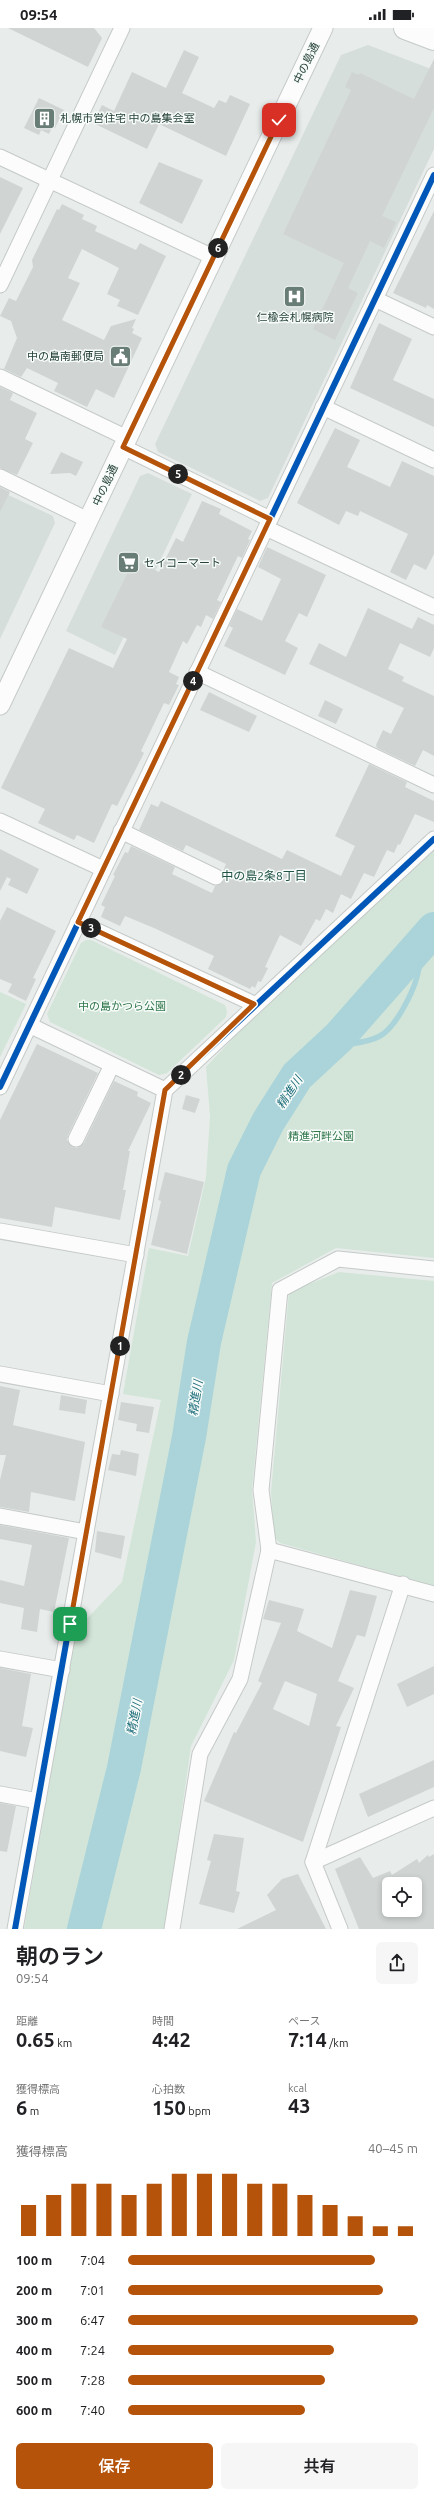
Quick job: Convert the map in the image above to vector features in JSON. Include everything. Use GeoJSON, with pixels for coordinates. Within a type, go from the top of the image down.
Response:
{"type":"FeatureCollection","features":[{"type":"Feature","properties":{"kind":"main road"},"geometry":{"type":"LineString","coordinates":[[405,28],[434,39]]}},
{"type":"Feature","properties":{"kind":"street","name":"中の島通"},"geometry":{"type":"LineString","coordinates":[[0,705],[323,28]]}},
{"type":"Feature","properties":{"kind":"street"},"geometry":{"type":"LineString","coordinates":[[0,286],[119,29]]}},
{"type":"Feature","properties":{"kind":"street"},"geometry":{"type":"LineString","coordinates":[[0,157],[213,257]]}},
{"type":"Feature","properties":{"kind":"street"},"geometry":{"type":"LineString","coordinates":[[0,1087],[323,407],[375,299],[430,193],[434,175]]}},
{"type":"Feature","properties":{"kind":"street"},"geometry":{"type":"LineString","coordinates":[[375,299],[434,327]]}},
{"type":"Feature","properties":{"kind":"street"},"geometry":{"type":"LineString","coordinates":[[0,377],[125,443],[268,524],[434,607]]}},
{"type":"Feature","properties":{"kind":"street"},"geometry":{"type":"LineString","coordinates":[[323,407],[434,460]]}},
{"type":"Feature","properties":{"kind":"street"},"geometry":{"type":"LineString","coordinates":[[0,477],[88,520]]}},
{"type":"Feature","properties":{"kind":"street"},"geometry":{"type":"LineString","coordinates":[[197,672],[434,785]]}},
{"type":"Feature","properties":{"kind":"street"},"geometry":{"type":"LineString","coordinates":[[0,821],[103,869]]}},
{"type":"Feature","properties":{"kind":"street"},"geometry":{"type":"LineString","coordinates":[[121,831],[216,877]]}},
{"type":"Feature","properties":{"kind":"street"},"geometry":{"type":"LineString","coordinates":[[15,1929],[165,1090],[254,1004],[434,839]]}},
{"type":"Feature","properties":{"kind":"street"},"geometry":{"type":"LineString","coordinates":[[78,922],[254,1004]]}},
{"type":"Feature","properties":{"kind":"street"},"geometry":{"type":"LineString","coordinates":[[29,1026],[165,1090]]}},
{"type":"Feature","properties":{"kind":"street"},"geometry":{"type":"LineString","coordinates":[[76,1139],[112,1065]]}},
{"type":"Feature","properties":{"kind":"street"},"geometry":{"type":"LineString","coordinates":[[0,1231],[136,1255]]}},
{"type":"Feature","properties":{"kind":"street"},"geometry":{"type":"LineString","coordinates":[[172,1929],[200,1754],[240,1679],[269,1550],[261,1490],[280,1290],[338,1259],[434,1269]]}},
{"type":"Feature","properties":{"kind":"street"},"geometry":{"type":"LineString","coordinates":[[0,1374],[111,1394]]}},
{"type":"Feature","properties":{"kind":"street"},"geometry":{"type":"LineString","coordinates":[[0,1516],[86,1532]]}},
{"type":"Feature","properties":{"kind":"street"},"geometry":{"type":"LineString","coordinates":[[269,1550],[403,1584],[434,1594]]}},
{"type":"Feature","properties":{"kind":"street"},"geometry":{"type":"LineString","coordinates":[[340,1929],[313,1862],[403,1584]]}},
{"type":"Feature","properties":{"kind":"street"},"geometry":{"type":"LineString","coordinates":[[0,1659],[62,1670]]}},
{"type":"Feature","properties":{"kind":"street"},"geometry":{"type":"LineString","coordinates":[[0,1794],[38,1801]]}},
{"type":"Feature","properties":{"kind":"street"},"geometry":{"type":"LineString","coordinates":[[313,1862],[434,1808]]}},
{"type":"Feature","properties":{"kind":"shaded area","name":"仁楡会札幌病院"},"geometry":{"type":"Polygon","coordinates":[[[368,45],[434,70],[434,149],[268,498],[260,501],[158,452],[155,444],[341,55],[368,45]]]}},
{"type":"Feature","properties":{"kind":"shaded area","name":"セイコーマート"},"geometry":{"type":"Polygon","coordinates":[[[148,473],[192,494],[115,655],[66,631],[140,476],[148,473]]]}},
{"type":"Feature","properties":{"kind":"shaded area"},"geometry":{"type":"Polygon","coordinates":[[[0,491],[53,516],[55,523],[0,639],[0,491]]]}},
{"type":"Feature","properties":{"kind":"green space","name":"精進河畔公園"},"geometry":{"type":"Polygon","coordinates":[[[434,848],[434,1258],[336,1248],[272,1283],[252,1489],[256,1542],[234,1660],[191,1746],[165,1929],[24,1929],[76,1630],[122,1582],[161,1400],[123,1394],[149,1248],[188,1256],[206,1177],[210,1116],[206,1067],[298,969],[434,848]]]}},
{"type":"Feature","properties":{"kind":"green space","name":"中の島かつら公園"},"geometry":{"type":"Polygon","coordinates":[[[86,940],[91,940],[225,1005],[227,1011],[226,1017],[167,1073],[159,1075],[50,1022],[47,1014],[81,943],[86,940]]]}},
{"type":"Feature","properties":{"kind":"green space"},"geometry":{"type":"Polygon","coordinates":[[[0,992],[26,1004],[0,1057],[0,992]]]}},
{"type":"Feature","properties":{"kind":"green space"},"geometry":{"type":"Polygon","coordinates":[[[339,1272],[434,1281],[434,1586],[280,1543],[274,1537],[271,1492],[289,1292],[339,1272]]]}},
{"type":"Feature","properties":{"kind":"building"},"geometry":{"type":"Polygon","coordinates":[[[8,28],[94,28],[102,38],[88,67],[8,28]]]}},
{"type":"Feature","properties":{"kind":"building"},"geometry":{"type":"Polygon","coordinates":[[[184,50],[199,57],[182,93],[214,108],[219,100],[226,103],[230,95],[250,104],[226,156],[159,124],[147,149],[93,123],[102,105],[114,111],[132,72],[166,88],[184,50]]]}},
{"type":"Feature","properties":{"kind":"building"},"geometry":{"type":"Polygon","coordinates":[[[434,59],[434,108],[382,216],[396,222],[384,248],[370,241],[348,288],[358,293],[335,340],[313,329],[344,263],[283,234],[351,90],[345,87],[352,72],[359,75],[360,73],[414,99],[434,59]]]}},
{"type":"Feature","properties":{"kind":"building","name":"札幌市営住宅 中の島集会室"},"geometry":{"type":"Polygon","coordinates":[[[39,98],[64,110],[55,128],[52,127],[49,134],[41,130],[39,135],[24,128],[39,98]]]}},
{"type":"Feature","properties":{"kind":"building"},"geometry":{"type":"Polygon","coordinates":[[[159,162],[203,180],[182,224],[139,203],[159,162]]]}},
{"type":"Feature","properties":{"kind":"building"},"geometry":{"type":"Polygon","coordinates":[[[0,177],[23,188],[0,234],[0,177]]]}},
{"type":"Feature","properties":{"kind":"building"},"geometry":{"type":"Polygon","coordinates":[[[62,204],[84,215],[82,219],[97,226],[95,231],[136,250],[140,243],[166,256],[138,315],[117,306],[120,300],[107,294],[119,268],[82,249],[68,278],[80,283],[62,320],[104,340],[111,326],[136,319],[132,328],[134,329],[132,333],[142,338],[114,398],[96,389],[87,407],[54,391],[58,383],[27,368],[21,377],[4,369],[17,338],[11,321],[0,316],[9,298],[16,301],[33,267],[32,260],[57,209],[59,210],[62,204]]]}},
{"type":"Feature","properties":{"kind":"building"},"geometry":{"type":"Polygon","coordinates":[[[434,211],[434,309],[427,305],[426,308],[393,293],[434,211]]]}},
{"type":"Feature","properties":{"kind":"building"},"geometry":{"type":"Polygon","coordinates":[[[379,323],[412,339],[393,380],[434,399],[434,427],[350,388],[379,323]]]}},
{"type":"Feature","properties":{"kind":"building"},"geometry":{"type":"Polygon","coordinates":[[[0,387],[13,393],[10,400],[37,413],[25,439],[33,443],[17,475],[0,468],[0,387]]]}},
{"type":"Feature","properties":{"kind":"building"},"geometry":{"type":"Polygon","coordinates":[[[335,428],[360,440],[347,467],[390,487],[402,461],[434,476],[434,554],[426,570],[414,564],[406,580],[390,572],[408,534],[360,511],[358,516],[346,511],[339,525],[297,503],[335,428]]]}},
{"type":"Feature","properties":{"kind":"building"},"geometry":{"type":"Polygon","coordinates":[[[61,452],[83,462],[76,476],[70,473],[50,474],[61,452]]]}},
{"type":"Feature","properties":{"kind":"building"},"geometry":{"type":"Polygon","coordinates":[[[0,487],[10,492],[0,512],[0,487]]]}},
{"type":"Feature","properties":{"kind":"building"},"geometry":{"type":"Polygon","coordinates":[[[202,501],[221,509],[219,514],[252,531],[248,539],[250,540],[242,558],[238,556],[217,600],[221,602],[213,619],[206,615],[201,627],[197,625],[187,644],[183,641],[169,672],[179,677],[176,684],[179,685],[169,705],[164,703],[141,751],[144,753],[117,806],[112,804],[94,843],[77,835],[74,840],[38,823],[45,809],[1,788],[69,648],[113,668],[127,639],[101,627],[134,560],[159,572],[176,538],[183,542],[202,501]]]}},
{"type":"Feature","properties":{"kind":"building"},"geometry":{"type":"Polygon","coordinates":[[[267,547],[326,575],[307,617],[299,613],[285,641],[298,648],[285,675],[224,646],[233,628],[229,626],[237,609],[262,621],[281,579],[258,567],[267,547]]]}},
{"type":"Feature","properties":{"kind":"building"},"geometry":{"type":"Polygon","coordinates":[[[368,608],[412,629],[418,617],[434,625],[434,648],[430,657],[400,643],[388,669],[404,677],[402,681],[434,696],[434,756],[423,750],[415,766],[377,748],[376,745],[383,730],[391,734],[404,708],[309,664],[319,643],[346,657],[368,608]]]}},
{"type":"Feature","properties":{"kind":"building"},"geometry":{"type":"Polygon","coordinates":[[[209,692],[257,716],[249,732],[200,710],[209,692]]]}},
{"type":"Feature","properties":{"kind":"building"},"geometry":{"type":"Polygon","coordinates":[[[325,700],[343,709],[336,724],[318,716],[325,700]]]}},
{"type":"Feature","properties":{"kind":"building"},"geometry":{"type":"Polygon","coordinates":[[[369,764],[407,782],[405,787],[434,801],[434,822],[415,814],[400,845],[398,844],[394,853],[387,850],[374,877],[364,873],[351,899],[341,894],[333,913],[326,909],[320,921],[316,919],[301,946],[280,935],[265,967],[268,968],[261,982],[258,981],[255,988],[252,986],[250,989],[208,969],[214,956],[154,928],[125,916],[120,926],[101,917],[105,907],[101,905],[115,876],[113,875],[125,852],[128,853],[131,846],[175,867],[172,874],[212,893],[215,886],[224,881],[223,871],[226,864],[186,845],[183,851],[139,830],[151,804],[158,807],[161,801],[282,859],[287,850],[341,876],[355,846],[335,836],[369,764]]]}},
{"type":"Feature","properties":{"kind":"building"},"geometry":{"type":"Polygon","coordinates":[[[0,849],[39,869],[27,894],[8,885],[11,879],[7,877],[0,891],[0,849]]]}},
{"type":"Feature","properties":{"kind":"building"},"geometry":{"type":"Polygon","coordinates":[[[7,907],[56,931],[33,978],[36,979],[26,1001],[8,992],[12,984],[0,979],[0,921],[7,907]]]}},
{"type":"Feature","properties":{"kind":"building"},"geometry":{"type":"Polygon","coordinates":[[[37,1044],[98,1073],[68,1135],[67,1140],[72,1147],[77,1148],[84,1143],[114,1081],[138,1092],[137,1096],[151,1103],[128,1151],[130,1151],[123,1190],[126,1190],[120,1220],[55,1207],[52,1227],[0,1218],[0,1120],[37,1044]]]}},
{"type":"Feature","properties":{"kind":"building"},"geometry":{"type":"Polygon","coordinates":[[[186,1095],[200,1099],[195,1113],[182,1109],[186,1095]]]}},
{"type":"Feature","properties":{"kind":"building"},"geometry":{"type":"Polygon","coordinates":[[[165,1172],[204,1182],[187,1254],[151,1245],[161,1201],[158,1200],[165,1172]]]}},
{"type":"Feature","properties":{"kind":"building"},"geometry":{"type":"Polygon","coordinates":[[[0,1386],[20,1390],[13,1425],[85,1442],[75,1501],[31,1492],[29,1512],[0,1507],[0,1480],[6,1455],[0,1455],[0,1386]]]}},
{"type":"Feature","properties":{"kind":"building"},"geometry":{"type":"Polygon","coordinates":[[[61,1395],[87,1400],[85,1414],[59,1410],[61,1395]]]}},
{"type":"Feature","properties":{"kind":"building"},"geometry":{"type":"Polygon","coordinates":[[[121,1402],[154,1407],[149,1433],[136,1431],[137,1424],[118,1420],[121,1402]]]}},
{"type":"Feature","properties":{"kind":"building"},"geometry":{"type":"Polygon","coordinates":[[[121,1450],[139,1454],[136,1476],[108,1470],[112,1454],[120,1455],[121,1450]]]}},
{"type":"Feature","properties":{"kind":"building"},"geometry":{"type":"Polygon","coordinates":[[[0,1525],[69,1538],[54,1612],[40,1609],[37,1632],[21,1629],[24,1608],[0,1603],[0,1580],[24,1586],[32,1545],[0,1539],[0,1525]]]}},
{"type":"Feature","properties":{"kind":"building"},"geometry":{"type":"Polygon","coordinates":[[[97,1531],[125,1536],[121,1559],[95,1552],[97,1531]]]}},
{"type":"Feature","properties":{"kind":"building"},"geometry":{"type":"Polygon","coordinates":[[[350,1590],[377,1596],[365,1637],[357,1635],[338,1681],[354,1688],[336,1726],[341,1727],[303,1842],[204,1801],[234,1732],[236,1733],[262,1683],[258,1681],[281,1623],[263,1619],[269,1600],[304,1609],[297,1631],[332,1648],[350,1590]],[[285,1681],[273,1709],[309,1726],[317,1694],[285,1681]]]}},
{"type":"Feature","properties":{"kind":"building"},"geometry":{"type":"Polygon","coordinates":[[[434,1666],[434,1694],[407,1707],[397,1684],[434,1666]]]}},
{"type":"Feature","properties":{"kind":"building"},"geometry":{"type":"Polygon","coordinates":[[[0,1668],[31,1674],[22,1726],[33,1728],[26,1757],[0,1751],[0,1668]]]}},
{"type":"Feature","properties":{"kind":"building"},"geometry":{"type":"Polygon","coordinates":[[[434,1760],[434,1787],[368,1817],[359,1794],[434,1760]]]}},
{"type":"Feature","properties":{"kind":"building"},"geometry":{"type":"Polygon","coordinates":[[[0,1803],[16,1806],[7,1852],[0,1851],[0,1803]]]}},
{"type":"Feature","properties":{"kind":"building"},"geometry":{"type":"Polygon","coordinates":[[[214,1834],[244,1838],[236,1891],[240,1892],[234,1913],[199,1904],[211,1861],[207,1860],[214,1834]]]}},
{"type":"Feature","properties":{"kind":"building"},"geometry":{"type":"Polygon","coordinates":[[[434,1854],[434,1929],[359,1929],[335,1869],[360,1857],[373,1878],[390,1871],[392,1875],[417,1859],[419,1863],[428,1855],[429,1857],[434,1854]]]}},
{"type":"Feature","properties":{"kind":"building"},"geometry":{"type":"Polygon","coordinates":[[[298,1874],[326,1929],[237,1929],[276,1910],[267,1895],[282,1879],[298,1874]]]}},
{"type":"Feature","properties":{"kind":"waterway","name":"精進川"},"geometry":{"type":"LineString","coordinates":[[84,1929],[124,1768],[189,1437],[204,1342],[244,1170],[268,1122],[297,1076],[339,1037],[434,929]]}},
{"type":"Feature","properties":{"kind":"waterway"},"geometry":{"type":"LineString","coordinates":[[326,1049],[367,1041],[386,1032],[403,1010],[415,984],[424,941]]}},
{"type":"Feature","properties":{"kind":"cycle path"},"geometry":{"type":"LineString","coordinates":[[0,1087],[434,175]]}},
{"type":"Feature","properties":{"kind":"cycle path"},"geometry":{"type":"LineString","coordinates":[[15,1929],[165,1090],[434,839]]}},
{"type":"Feature","properties":{"kind":"place","name":"札幌市営住宅 中の島集会室"},"geometry":{"type":"Point","coordinates":[44,118]}},
{"type":"Feature","properties":{"kind":"place","name":"仁楡会札幌病院"},"geometry":{"type":"Point","coordinates":[295,297]}},
{"type":"Feature","properties":{"kind":"place","name":"中の島南郵便局"},"geometry":{"type":"Point","coordinates":[120,356]}},
{"type":"Feature","properties":{"kind":"place","name":"セイコーマート"},"geometry":{"type":"Point","coordinates":[129,563]}},
{"type":"Feature","properties":{"kind":"district","name":"中の島2条8丁目"},"geometry":{"type":"Point","coordinates":[264,875]}},
{"type":"Feature","properties":{"kind":"route"},"geometry":{"type":"LineString","coordinates":[[70,1624],[165,1090],[254,1004],[78,922],[270,519],[123,447],[279,120]]}}]}
